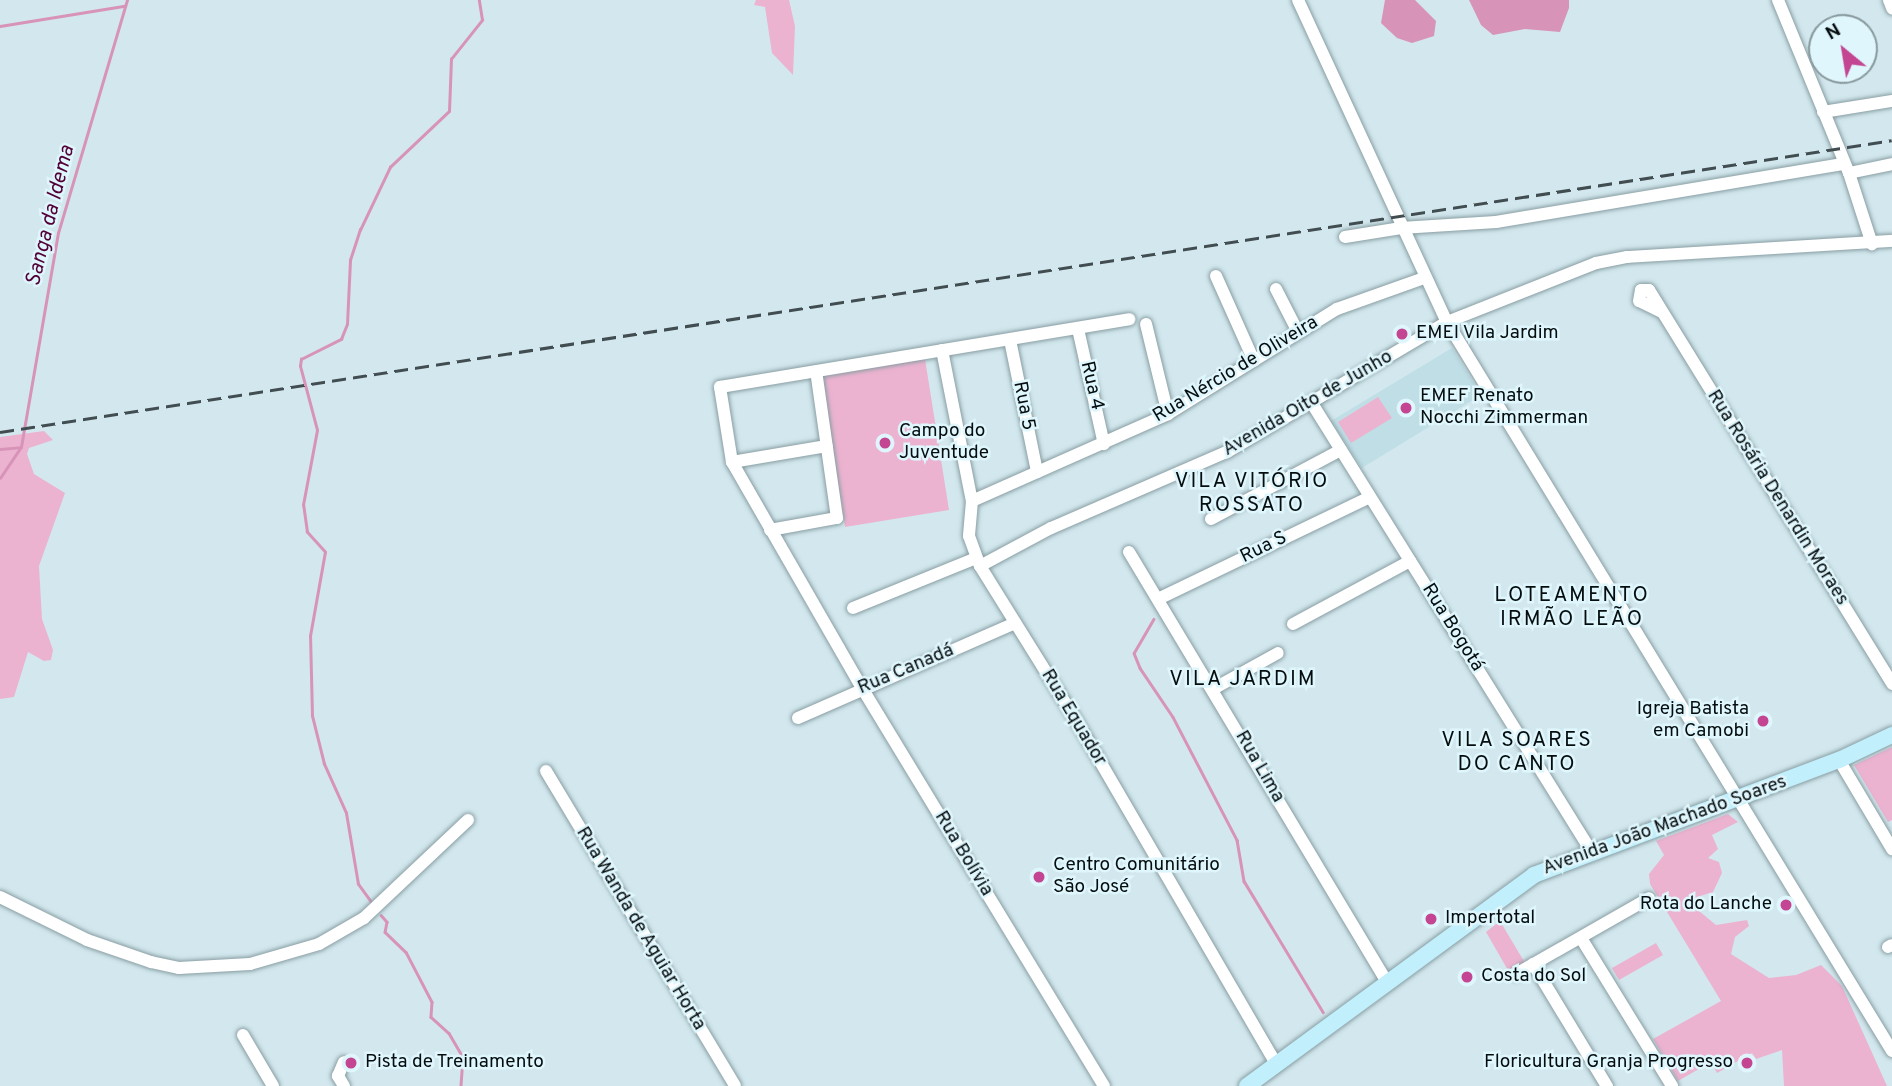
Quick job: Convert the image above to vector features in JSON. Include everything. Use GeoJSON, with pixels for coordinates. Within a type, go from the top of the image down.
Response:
{"type":"FeatureCollection","features":[{"type":"Feature","properties":{"kind":"main road","name":"Avenida João Machado Soares"},"geometry":{"type":"LineString","coordinates":[[1247,1086],[1534,875],[1591,851],[1839,760],[1892,734]]}},
{"type":"Feature","properties":{"kind":"street"},"geometry":{"type":"LineString","coordinates":[[1298,0],[1424,278],[1447,322],[1892,1051]]}},
{"type":"Feature","properties":{"kind":"street"},"geometry":{"type":"LineString","coordinates":[[1778,0],[1847,169],[1872,244]]}},
{"type":"Feature","properties":{"kind":"street"},"geometry":{"type":"LineString","coordinates":[[1889,0],[1892,8]]}},
{"type":"Feature","properties":{"kind":"street"},"geometry":{"type":"LineString","coordinates":[[1824,112],[1892,101]]}},
{"type":"Feature","properties":{"kind":"street"},"geometry":{"type":"LineString","coordinates":[[1345,237],[1401,228],[1496,222],[1892,164]]}},
{"type":"Feature","properties":{"kind":"street","name":"Avenida Oito de Junho"},"geometry":{"type":"LineString","coordinates":[[853,608],[978,562],[1051,528],[1178,477],[1313,405],[1447,322],[1596,263],[1627,257],[1892,241]]}},
{"type":"Feature","properties":{"kind":"street"},"geometry":{"type":"LineString","coordinates":[[1216,276],[1254,361]]}},
{"type":"Feature","properties":{"kind":"street","name":"Rua Nércio de Oliveira"},"geometry":{"type":"LineString","coordinates":[[972,500],[1168,414],[1337,309],[1424,278]]}},
{"type":"Feature","properties":{"kind":"street"},"geometry":{"type":"LineString","coordinates":[[1276,289],[1298,332]]}},
{"type":"Feature","properties":{"kind":"street","name":"Rua Rosária Denardin Moraes"},"geometry":{"type":"LineString","coordinates":[[1662,312],[1892,684]]}},
{"type":"Feature","properties":{"kind":"street"},"geometry":{"type":"LineString","coordinates":[[827,446],[732,463],[720,387],[963,345],[1078,329],[1129,318]]}},
{"type":"Feature","properties":{"kind":"street"},"geometry":{"type":"LineString","coordinates":[[1146,324],[1168,414]]}},
{"type":"Feature","properties":{"kind":"street","name":"Rua 4"},"geometry":{"type":"LineString","coordinates":[[1078,329],[1104,444]]}},
{"type":"Feature","properties":{"kind":"street","name":"Rua 5"},"geometry":{"type":"LineString","coordinates":[[1010,340],[1037,472]]}},
{"type":"Feature","properties":{"kind":"street","name":"Rua Equador"},"geometry":{"type":"LineString","coordinates":[[942,349],[972,500],[969,536],[978,562],[1276,1063]]}},
{"type":"Feature","properties":{"kind":"street"},"geometry":{"type":"LineString","coordinates":[[770,530],[837,518],[816,371]]}},
{"type":"Feature","properties":{"kind":"street","name":"Rua Bogotá"},"geometry":{"type":"LineString","coordinates":[[1313,405],[1591,851]]}},
{"type":"Feature","properties":{"kind":"street"},"geometry":{"type":"LineString","coordinates":[[1211,519],[1342,450]]}},
{"type":"Feature","properties":{"kind":"street","name":"Rua Bolívia"},"geometry":{"type":"LineString","coordinates":[[732,463],[862,688],[1104,1086]]}},
{"type":"Feature","properties":{"kind":"street","name":"Rua S"},"geometry":{"type":"LineString","coordinates":[[1158,599],[1370,497]]}},
{"type":"Feature","properties":{"kind":"street","name":"Rua Lima"},"geometry":{"type":"LineString","coordinates":[[1129,552],[1388,982]]}},
{"type":"Feature","properties":{"kind":"street"},"geometry":{"type":"LineString","coordinates":[[1293,624],[1410,561]]}},
{"type":"Feature","properties":{"kind":"street","name":"Rua Canadá"},"geometry":{"type":"LineString","coordinates":[[798,718],[1014,623]]}},
{"type":"Feature","properties":{"kind":"street"},"geometry":{"type":"LineString","coordinates":[[1213,689],[1278,653]]}},
{"type":"Feature","properties":{"kind":"street"},"geometry":{"type":"LineString","coordinates":[[1839,760],[1892,849]]}},
{"type":"Feature","properties":{"kind":"street","name":"Rua Wanda de Aguiar Horta"},"geometry":{"type":"LineString","coordinates":[[546,771],[735,1086]]}},
{"type":"Feature","properties":{"kind":"street"},"geometry":{"type":"LineString","coordinates":[[0,897],[118,952],[179,968],[212,968],[286,957],[319,944],[364,918],[468,820]]}},
{"type":"Feature","properties":{"kind":"street"},"geometry":{"type":"LineString","coordinates":[[1516,974],[1649,898]]}},
{"type":"Feature","properties":{"kind":"street"},"geometry":{"type":"LineString","coordinates":[[1581,938],[1672,1086]]}},
{"type":"Feature","properties":{"kind":"street"},"geometry":{"type":"LineString","coordinates":[[1533,964],[1607,1086]]}},
{"type":"Feature","properties":{"kind":"street"},"geometry":{"type":"LineString","coordinates":[[243,1035],[273,1086]]}},
{"type":"Feature","properties":{"kind":"street"},"geometry":{"type":"LineString","coordinates":[[344,1062],[338,1076],[344,1086]]}},
{"type":"Feature","properties":{"kind":"shaded area"},"geometry":{"type":"Polygon","coordinates":[[[756,0],[789,0],[795,26],[793,75],[772,53],[765,7],[754,5],[756,0]]]}},
{"type":"Feature","properties":{"kind":"shaded area"},"geometry":{"type":"Polygon","coordinates":[[[1385,0],[1415,0],[1436,21],[1434,36],[1412,43],[1397,38],[1381,23],[1385,0]]]}},
{"type":"Feature","properties":{"kind":"shaded area"},"geometry":{"type":"Polygon","coordinates":[[[1469,0],[1569,0],[1569,8],[1560,32],[1525,29],[1493,35],[1481,25],[1469,0]]]}},
{"type":"Feature","properties":{"kind":"shaded area","name":"EMEF Renato Nocchi Zimmerman"},"geometry":{"type":"Polygon","coordinates":[[[1452,348],[1481,395],[1362,468],[1331,421],[1452,348]]]}},
{"type":"Feature","properties":{"kind":"shaded area","name":"Campo do Juventude"},"geometry":{"type":"Polygon","coordinates":[[[925,359],[949,510],[845,527],[821,376],[925,359]]]}},
{"type":"Feature","properties":{"kind":"shaded area"},"geometry":{"type":"Polygon","coordinates":[[[1378,397],[1392,418],[1351,443],[1338,422],[1378,397]]]}},
{"type":"Feature","properties":{"kind":"shaded area"},"geometry":{"type":"Polygon","coordinates":[[[44,431],[53,440],[29,448],[27,454],[34,474],[65,493],[39,566],[42,619],[53,650],[51,660],[44,661],[28,652],[14,697],[0,699],[0,437],[44,431]]]}},
{"type":"Feature","properties":{"kind":"shaded area"},"geometry":{"type":"Polygon","coordinates":[[[1892,747],[1892,820],[1888,822],[1854,765],[1892,747]]]}},
{"type":"Feature","properties":{"kind":"shaded area"},"geometry":{"type":"Polygon","coordinates":[[[1728,814],[1738,822],[1712,835],[1718,849],[1708,858],[1719,862],[1722,873],[1713,892],[1697,897],[1693,906],[1716,925],[1747,920],[1749,926],[1735,937],[1731,954],[1769,978],[1796,975],[1821,965],[1842,986],[1887,1086],[1784,1086],[1782,1050],[1756,1059],[1752,1053],[1717,1073],[1711,1062],[1678,1081],[1653,1039],[1721,1001],[1650,884],[1649,874],[1664,855],[1656,841],[1728,814]]]}},
{"type":"Feature","properties":{"kind":"shaded area"},"geometry":{"type":"Polygon","coordinates":[[[1500,921],[1525,963],[1509,972],[1486,932],[1500,921]]]}},
{"type":"Feature","properties":{"kind":"shaded area"},"geometry":{"type":"Polygon","coordinates":[[[1656,943],[1663,955],[1619,980],[1612,968],[1656,943]]]}},
{"type":"Feature","properties":{"kind":"waterway","name":"Sanga da Idema"},"geometry":{"type":"LineString","coordinates":[[0,478],[21,447],[58,233],[127,0]]}},
{"type":"Feature","properties":{"kind":"waterway"},"geometry":{"type":"LineString","coordinates":[[371,902],[358,884],[346,813],[324,764],[312,716],[310,636],[325,552],[307,532],[303,505],[317,430],[300,366],[301,359],[341,339],[347,324],[350,260],[360,230],[390,167],[449,111],[451,59],[482,20],[479,0]]}},
{"type":"Feature","properties":{"kind":"waterway"},"geometry":{"type":"LineString","coordinates":[[0,26],[124,6]]}},
{"type":"Feature","properties":{"kind":"waterway"},"geometry":{"type":"LineString","coordinates":[[0,449],[21,447]]}},
{"type":"Feature","properties":{"kind":"waterway"},"geometry":{"type":"LineString","coordinates":[[1154,619],[1134,653],[1140,668],[1173,717],[1237,840],[1244,881],[1323,1012]]}},
{"type":"Feature","properties":{"kind":"waterway"},"geometry":{"type":"LineString","coordinates":[[381,915],[387,922],[385,932],[406,952],[432,1002],[431,1017],[449,1033],[463,1057],[461,1086]]}},
{"type":"Feature","properties":{"kind":"railway"},"geometry":{"type":"LineString","coordinates":[[0,432],[1892,140]]}},
{"type":"Feature","properties":{"kind":"place","name":"EMEI Vila Jardim"},"geometry":{"type":"Point","coordinates":[1402,334]}},
{"type":"Feature","properties":{"kind":"place","name":"EMEF Renato Nocchi Zimmerman"},"geometry":{"type":"Point","coordinates":[1406,408]}},
{"type":"Feature","properties":{"kind":"place","name":"Campo do Juventude"},"geometry":{"type":"Point","coordinates":[885,443]}},
{"type":"Feature","properties":{"kind":"place","name":"Igreja Batista em Camobi"},"geometry":{"type":"Point","coordinates":[1763,721]}},
{"type":"Feature","properties":{"kind":"place","name":"Centro Comunitário São José"},"geometry":{"type":"Point","coordinates":[1039,877]}},
{"type":"Feature","properties":{"kind":"place","name":"Rota do Lanche"},"geometry":{"type":"Point","coordinates":[1786,905]}},
{"type":"Feature","properties":{"kind":"place","name":"Impertotal"},"geometry":{"type":"Point","coordinates":[1431,919]}},
{"type":"Feature","properties":{"kind":"place","name":"Costa do Sol"},"geometry":{"type":"Point","coordinates":[1467,977]}},
{"type":"Feature","properties":{"kind":"place","name":"Pista de Treinamento"},"geometry":{"type":"Point","coordinates":[351,1063]}},
{"type":"Feature","properties":{"kind":"place","name":"Floricultura Granja Progresso"},"geometry":{"type":"Point","coordinates":[1747,1063]}},
{"type":"Feature","properties":{"kind":"district","name":"VILA VITÓRIO ROSSATO"},"geometry":{"type":"Point","coordinates":[1252,494]}},
{"type":"Feature","properties":{"kind":"district","name":"LOTEAMENTO IRMÃO LEÃO"},"geometry":{"type":"Point","coordinates":[1572,608]}},
{"type":"Feature","properties":{"kind":"district","name":"VILA JARDIM"},"geometry":{"type":"Point","coordinates":[1243,680]}},
{"type":"Feature","properties":{"kind":"district","name":"VILA SOARES DO CANTO"},"geometry":{"type":"Point","coordinates":[1517,753]}}]}
